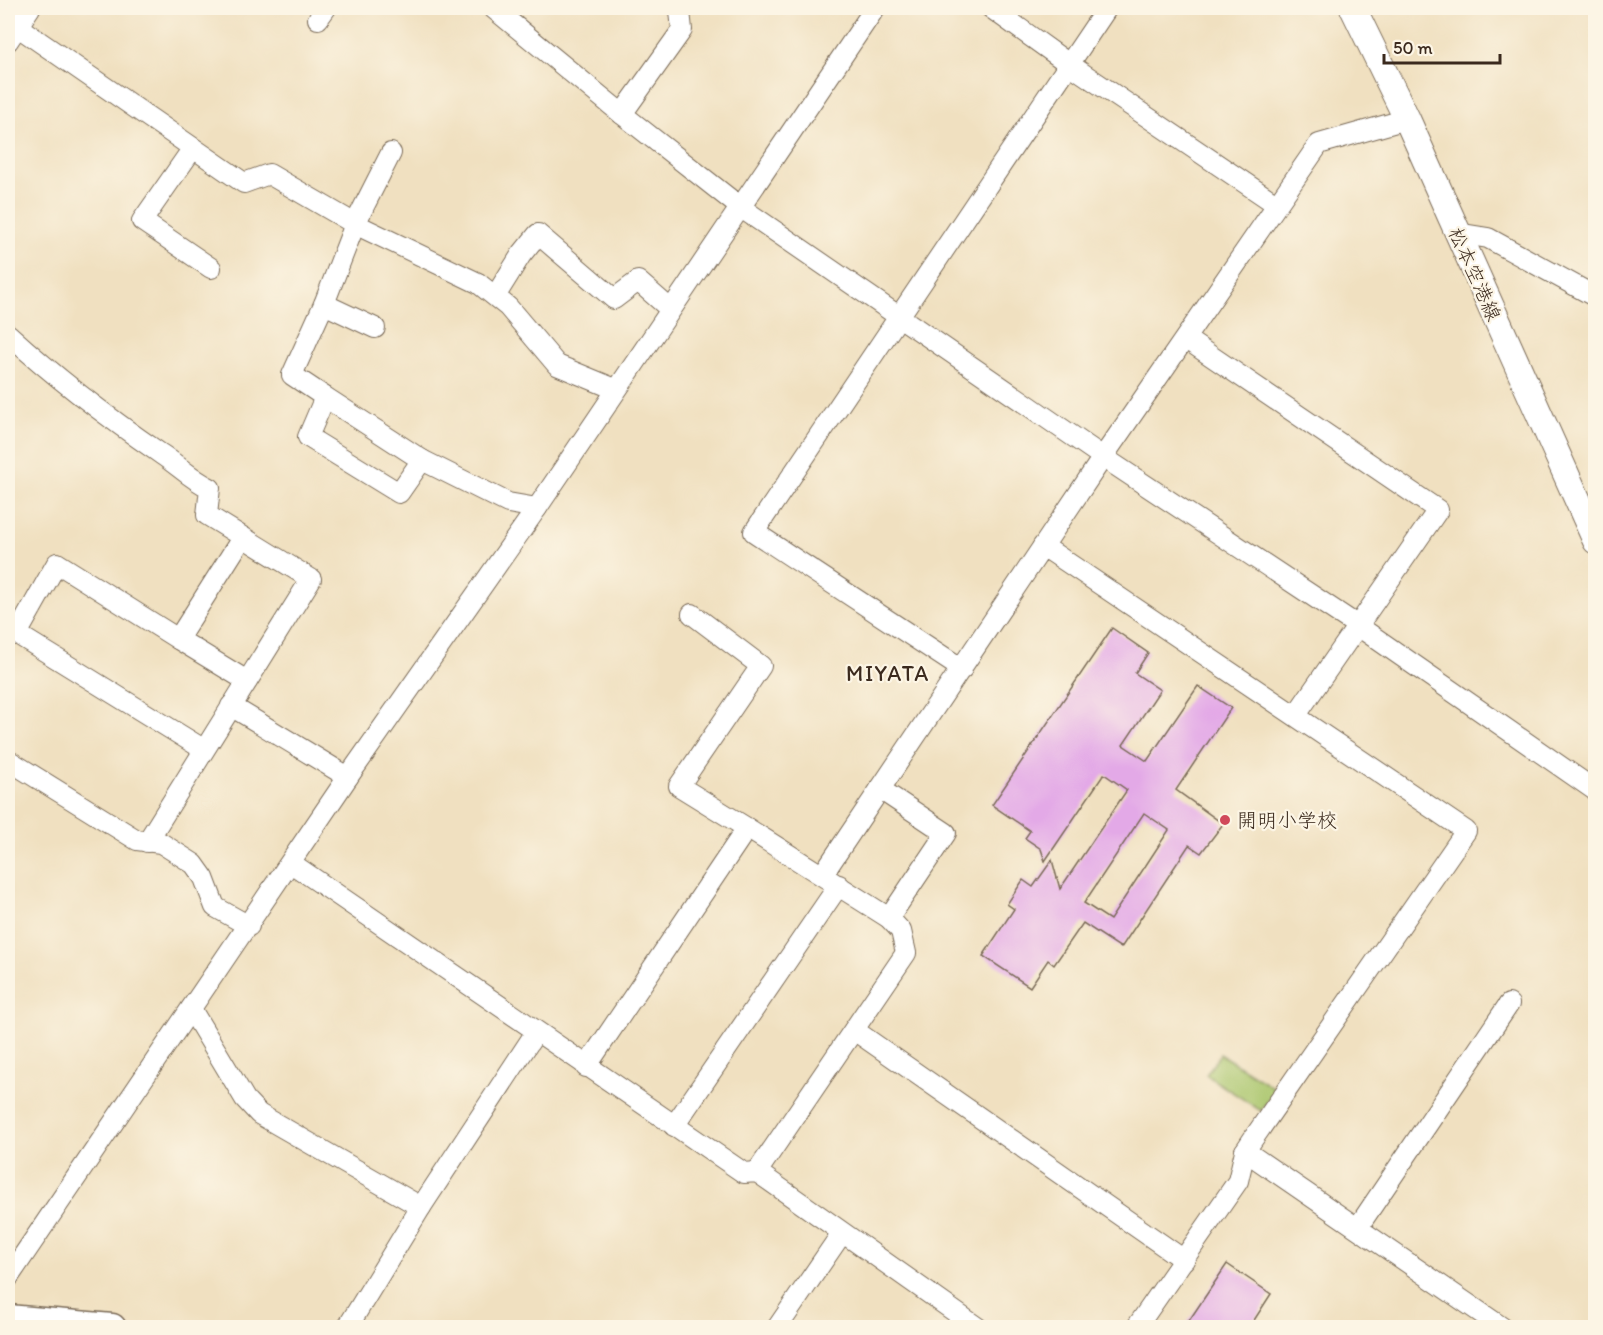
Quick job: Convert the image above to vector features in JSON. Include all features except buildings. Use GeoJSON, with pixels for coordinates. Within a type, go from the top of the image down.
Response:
{"type":"FeatureCollection","features":[{"type":"Feature","properties":{"kind":"highway"},"geometry":{"type":"LineString","coordinates":[[8,1319],[112,1328]]}},
{"type":"Feature","properties":{"kind":"main road","name":"松本空港線"},"geometry":{"type":"LineString","coordinates":[[1353,8],[1407,119],[1596,540]]}},
{"type":"Feature","properties":{"kind":"street"},"geometry":{"type":"LineString","coordinates":[[30,8],[11,29],[244,183],[269,174],[355,224],[478,283],[496,295],[557,365],[615,389]]}},
{"type":"Feature","properties":{"kind":"street"},"geometry":{"type":"LineString","coordinates":[[493,8],[740,207],[1103,457],[1358,626],[1596,791]]}},
{"type":"Feature","properties":{"kind":"street"},"geometry":{"type":"LineString","coordinates":[[8,1278],[348,777],[537,508],[615,389],[875,8]]}},
{"type":"Feature","properties":{"kind":"street"},"geometry":{"type":"LineString","coordinates":[[991,8],[1069,64],[1276,204]]}},
{"type":"Feature","properties":{"kind":"street"},"geometry":{"type":"LineString","coordinates":[[962,669],[754,532],[1107,8]]}},
{"type":"Feature","properties":{"kind":"street"},"geometry":{"type":"LineString","coordinates":[[622,114],[682,30],[680,9]]}},
{"type":"Feature","properties":{"kind":"street"},"geometry":{"type":"LineString","coordinates":[[674,1126],[831,880],[880,789],[1103,457],[1319,144],[1407,119]]}},
{"type":"Feature","properties":{"kind":"street"},"geometry":{"type":"LineString","coordinates":[[193,148],[142,221],[211,268]]}},
{"type":"Feature","properties":{"kind":"street"},"geometry":{"type":"LineString","coordinates":[[391,153],[355,224],[324,304],[292,375],[422,460],[508,503],[537,508]]}},
{"type":"Feature","properties":{"kind":"street"},"geometry":{"type":"LineString","coordinates":[[1457,233],[1488,238],[1596,297]]}},
{"type":"Feature","properties":{"kind":"street"},"geometry":{"type":"LineString","coordinates":[[496,295],[521,255],[538,234],[614,299],[638,281],[670,309]]}},
{"type":"Feature","properties":{"kind":"street"},"geometry":{"type":"LineString","coordinates":[[324,304],[375,328]]}},
{"type":"Feature","properties":{"kind":"street"},"geometry":{"type":"LineString","coordinates":[[8,334],[57,379],[100,412],[168,458],[195,481],[210,488],[207,515],[311,579],[147,842]]}},
{"type":"Feature","properties":{"kind":"street"},"geometry":{"type":"LineString","coordinates":[[1186,339],[1438,510],[1296,715]]}},
{"type":"Feature","properties":{"kind":"street"},"geometry":{"type":"LineString","coordinates":[[325,397],[308,437],[399,493],[422,460]]}},
{"type":"Feature","properties":{"kind":"street"},"geometry":{"type":"LineString","coordinates":[[178,639],[242,538]]}},
{"type":"Feature","properties":{"kind":"street"},"geometry":{"type":"LineString","coordinates":[[1043,546],[1466,831],[1245,1151],[1238,1182],[1136,1328]]}},
{"type":"Feature","properties":{"kind":"street"},"geometry":{"type":"LineString","coordinates":[[203,749],[17,634],[57,564],[247,681]]}},
{"type":"Feature","properties":{"kind":"street"},"geometry":{"type":"LineString","coordinates":[[692,614],[761,666],[679,786],[889,918],[901,931],[906,953],[758,1172]]}},
{"type":"Feature","properties":{"kind":"street"},"geometry":{"type":"LineString","coordinates":[[231,706],[348,777]]}},
{"type":"Feature","properties":{"kind":"street"},"geometry":{"type":"LineString","coordinates":[[8,760],[137,840],[161,843],[194,864],[204,878],[215,907],[249,926]]}},
{"type":"Feature","properties":{"kind":"street"},"geometry":{"type":"LineString","coordinates":[[880,789],[946,833],[889,918]]}},
{"type":"Feature","properties":{"kind":"street"},"geometry":{"type":"LineString","coordinates":[[586,1066],[747,828]]}},
{"type":"Feature","properties":{"kind":"street"},"geometry":{"type":"LineString","coordinates":[[291,863],[744,1173],[758,1172],[978,1328]]}},
{"type":"Feature","properties":{"kind":"street"},"geometry":{"type":"LineString","coordinates":[[1358,1227],[1509,1004]]}},
{"type":"Feature","properties":{"kind":"street"},"geometry":{"type":"LineString","coordinates":[[191,1009],[245,1099],[260,1114],[421,1207]]}},
{"type":"Feature","properties":{"kind":"street"},"geometry":{"type":"LineString","coordinates":[[854,1030],[1184,1260]]}},
{"type":"Feature","properties":{"kind":"street"},"geometry":{"type":"LineString","coordinates":[[347,1328],[421,1207],[536,1032]]}},
{"type":"Feature","properties":{"kind":"street"},"geometry":{"type":"LineString","coordinates":[[1245,1151],[1503,1328]]}},
{"type":"Feature","properties":{"kind":"street"},"geometry":{"type":"LineString","coordinates":[[777,1328],[842,1233]]}},
{"type":"Feature","properties":{"kind":"green space"},"geometry":{"type":"Polygon","coordinates":[[[1220,1054],[1276,1089],[1261,1111],[1206,1075],[1220,1054]]]}},
{"type":"Feature","properties":{"kind":"place","name":"開明小学校"},"geometry":{"type":"Point","coordinates":[1225,820]}},
{"type":"Feature","properties":{"kind":"district","name":"MIYATA"},"geometry":{"type":"Point","coordinates":[888,673]}}]}
